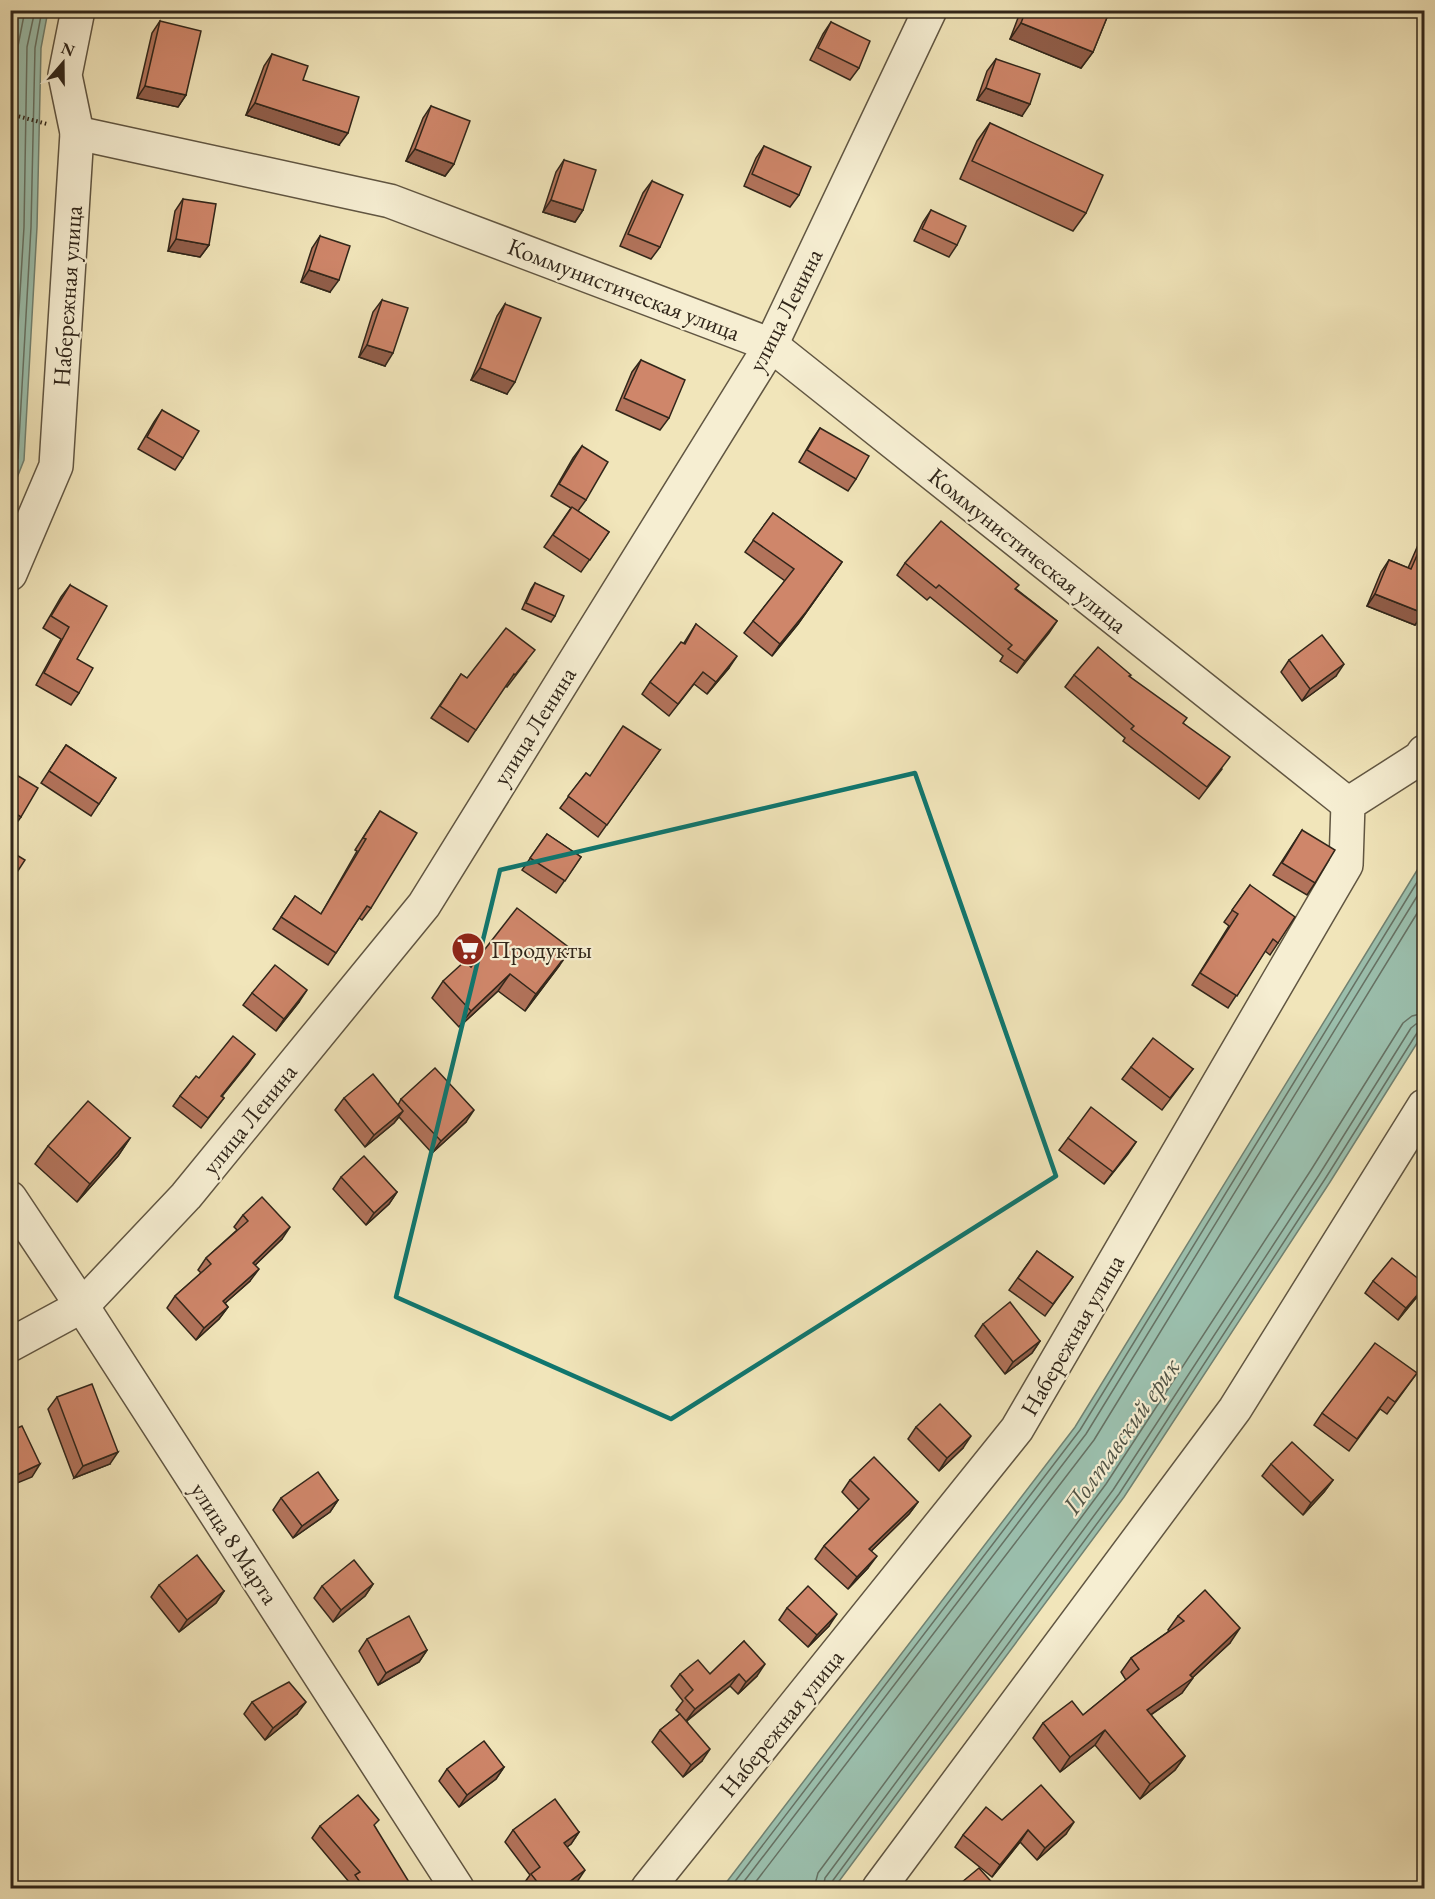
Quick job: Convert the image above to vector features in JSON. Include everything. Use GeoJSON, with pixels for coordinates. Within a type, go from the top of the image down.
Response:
{"type":"FeatureCollection","features":[{"type":"Feature","properties":{"kind":"street","name":"Набережная улица"},"geometry":{"type":"LineString","coordinates":[[10,574],[56,466],[77,133],[65,75],[78,10]]}},
{"type":"Feature","properties":{"kind":"street","name":"улица Ленина"},"geometry":{"type":"LineString","coordinates":[[10,1346],[82,1306],[186,1196],[424,905],[771,345],[930,10]]}},
{"type":"Feature","properties":{"kind":"street","name":"Коммунистическая улица"},"geometry":{"type":"LineString","coordinates":[[77,133],[390,201],[771,345],[1348,804]]}},
{"type":"Feature","properties":{"kind":"street"},"geometry":{"type":"LineString","coordinates":[[1348,804],[1420,758],[1425,752]]}},
{"type":"Feature","properties":{"kind":"street","name":"Набережная улица"},"geometry":{"type":"LineString","coordinates":[[648,1888],[1017,1429],[1346,866],[1348,804]]}},
{"type":"Feature","properties":{"kind":"street"},"geometry":{"type":"LineString","coordinates":[[879,1888],[1235,1409],[1425,1106]]}},
{"type":"Feature","properties":{"kind":"street","name":"улица 8 Марта"},"geometry":{"type":"LineString","coordinates":[[10,1198],[457,1888]]}},
{"type":"Feature","properties":{"kind":"highlighted area"},"geometry":{"type":"Polygon","coordinates":[[[915,773],[1056,1176],[671,1419],[396,1297],[500,870],[915,773]]]}},
{"type":"Feature","properties":{"kind":"water"},"geometry":{"type":"Polygon","coordinates":[[[11,10],[48,11],[41,48],[37,227],[24,460],[11,493],[11,10]]]}},
{"type":"Feature","properties":{"kind":"water","name":"Полтавский ерик"},"geometry":{"type":"Polygon","coordinates":[[[1424,859],[1424,1032],[1330,1182],[1124,1497],[834,1888],[722,1888],[1075,1427],[1424,859]]]}},
{"type":"Feature","properties":{"kind":"building"},"geometry":{"type":"Polygon","coordinates":[[[1026,10],[1110,10],[1093,52],[1021,23],[1026,10]]]}},
{"type":"Feature","properties":{"kind":"building"},"geometry":{"type":"Polygon","coordinates":[[[160,21],[201,31],[186,95],[145,86],[160,21]]]}},
{"type":"Feature","properties":{"kind":"building"},"geometry":{"type":"Polygon","coordinates":[[[831,22],[870,41],[859,68],[818,48],[831,22]]]}},
{"type":"Feature","properties":{"kind":"building"},"geometry":{"type":"Polygon","coordinates":[[[272,54],[308,66],[303,80],[359,97],[348,133],[255,103],[272,54]]]}},
{"type":"Feature","properties":{"kind":"building"},"geometry":{"type":"Polygon","coordinates":[[[996,59],[1040,74],[1030,104],[986,88],[996,59]]]}},
{"type":"Feature","properties":{"kind":"building"},"geometry":{"type":"Polygon","coordinates":[[[431,106],[470,121],[454,164],[415,149],[431,106]]]}},
{"type":"Feature","properties":{"kind":"building"},"geometry":{"type":"Polygon","coordinates":[[[990,123],[1103,175],[1086,213],[972,161],[990,123]]]}},
{"type":"Feature","properties":{"kind":"building"},"geometry":{"type":"Polygon","coordinates":[[[764,146],[811,167],[799,195],[752,174],[764,146]]]}},
{"type":"Feature","properties":{"kind":"building"},"geometry":{"type":"Polygon","coordinates":[[[564,160],[596,170],[583,210],[551,200],[564,160]]]}},
{"type":"Feature","properties":{"kind":"building"},"geometry":{"type":"Polygon","coordinates":[[[652,181],[683,195],[660,247],[628,234],[652,181]]]}},
{"type":"Feature","properties":{"kind":"building"},"geometry":{"type":"Polygon","coordinates":[[[183,199],[216,204],[209,245],[176,239],[183,199]]]}},
{"type":"Feature","properties":{"kind":"building"},"geometry":{"type":"Polygon","coordinates":[[[931,210],[966,226],[957,245],[922,229],[931,210]]]}},
{"type":"Feature","properties":{"kind":"building"},"geometry":{"type":"Polygon","coordinates":[[[320,236],[350,246],[339,280],[309,270],[320,236]]]}},
{"type":"Feature","properties":{"kind":"building"},"geometry":{"type":"Polygon","coordinates":[[[382,300],[408,308],[393,353],[367,345],[382,300]]]}},
{"type":"Feature","properties":{"kind":"building"},"geometry":{"type":"Polygon","coordinates":[[[505,304],[541,318],[515,382],[480,368],[505,304]]]}},
{"type":"Feature","properties":{"kind":"building"},"geometry":{"type":"Polygon","coordinates":[[[641,360],[685,380],[669,418],[624,398],[641,360]]]}},
{"type":"Feature","properties":{"kind":"building"},"geometry":{"type":"Polygon","coordinates":[[[162,410],[199,431],[183,458],[147,437],[162,410]]]}},
{"type":"Feature","properties":{"kind":"building"},"geometry":{"type":"Polygon","coordinates":[[[820,428],[869,456],[856,479],[807,450],[820,428]]]}},
{"type":"Feature","properties":{"kind":"building"},"geometry":{"type":"Polygon","coordinates":[[[582,446],[608,462],[586,500],[559,484],[582,446]]]}},
{"type":"Feature","properties":{"kind":"building"},"geometry":{"type":"Polygon","coordinates":[[[572,507],[609,532],[590,560],[553,535],[572,507]]]}},
{"type":"Feature","properties":{"kind":"building"},"geometry":{"type":"Polygon","coordinates":[[[773,513],[842,562],[780,644],[753,621],[794,569],[753,540],[773,513]]]}},
{"type":"Feature","properties":{"kind":"building"},"geometry":{"type":"Polygon","coordinates":[[[941,521],[1019,585],[1015,589],[1057,621],[1025,661],[1008,649],[1012,645],[939,585],[936,588],[905,563],[941,521]]]}},
{"type":"Feature","properties":{"kind":"building"},"geometry":{"type":"Polygon","coordinates":[[[1425,537],[1425,610],[1423,613],[1375,594],[1389,560],[1411,569],[1425,537]]]}},
{"type":"Feature","properties":{"kind":"building"},"geometry":{"type":"Polygon","coordinates":[[[535,583],[564,596],[555,616],[526,603],[535,583]]]}},
{"type":"Feature","properties":{"kind":"building"},"geometry":{"type":"Polygon","coordinates":[[[70,585],[107,606],[77,659],[93,668],[79,693],[44,673],[69,627],[51,616],[70,585]]]}},
{"type":"Feature","properties":{"kind":"building"},"geometry":{"type":"Polygon","coordinates":[[[696,624],[737,656],[716,682],[703,672],[678,704],[650,682],[681,642],[685,644],[696,624]]]}},
{"type":"Feature","properties":{"kind":"building"},"geometry":{"type":"Polygon","coordinates":[[[506,628],[535,650],[514,674],[476,730],[440,706],[461,674],[467,678],[506,628]]]}},
{"type":"Feature","properties":{"kind":"building"},"geometry":{"type":"Polygon","coordinates":[[[1322,635],[1344,664],[1310,689],[1289,660],[1322,635]]]}},
{"type":"Feature","properties":{"kind":"building"},"geometry":{"type":"Polygon","coordinates":[[[1098,647],[1131,675],[1129,676],[1187,718],[1183,723],[1230,757],[1207,787],[1131,729],[1134,726],[1074,675],[1098,647]]]}},
{"type":"Feature","properties":{"kind":"building"},"geometry":{"type":"Polygon","coordinates":[[[623,726],[660,750],[607,825],[568,796],[586,773],[590,776],[623,726]]]}},
{"type":"Feature","properties":{"kind":"building"},"geometry":{"type":"Polygon","coordinates":[[[66,745],[116,778],[99,804],[49,771],[66,745]]]}},
{"type":"Feature","properties":{"kind":"building"},"geometry":{"type":"Polygon","coordinates":[[[10,771],[38,788],[21,817],[10,810],[10,771]]]}},
{"type":"Feature","properties":{"kind":"building"},"geometry":{"type":"Polygon","coordinates":[[[380,811],[417,833],[371,908],[367,906],[336,953],[281,917],[295,896],[321,914],[380,811]]]}},
{"type":"Feature","properties":{"kind":"building"},"geometry":{"type":"Polygon","coordinates":[[[1302,830],[1335,850],[1315,883],[1282,863],[1302,830]]]}},
{"type":"Feature","properties":{"kind":"building"},"geometry":{"type":"Polygon","coordinates":[[[547,834],[581,857],[565,881],[530,858],[547,834]]]}},
{"type":"Feature","properties":{"kind":"building"},"geometry":{"type":"Polygon","coordinates":[[[10,851],[25,860],[10,883],[10,851]]]}},
{"type":"Feature","properties":{"kind":"building"},"geometry":{"type":"Polygon","coordinates":[[[1250,885],[1295,917],[1278,943],[1273,939],[1237,996],[1200,973],[1238,914],[1232,910],[1250,885]]]}},
{"type":"Feature","properties":{"kind":"building"},"geometry":{"type":"Polygon","coordinates":[[[517,908],[571,949],[536,994],[510,974],[471,1011],[443,981],[465,961],[471,967],[517,908]]]}},
{"type":"Feature","properties":{"kind":"building"},"geometry":{"type":"Polygon","coordinates":[[[275,965],[307,990],[284,1019],[252,993],[275,965]]]}},
{"type":"Feature","properties":{"kind":"building"},"geometry":{"type":"Polygon","coordinates":[[[233,1036],[255,1054],[221,1096],[224,1098],[208,1118],[180,1096],[196,1076],[199,1078],[233,1036]]]}},
{"type":"Feature","properties":{"kind":"building"},"geometry":{"type":"Polygon","coordinates":[[[1153,1038],[1193,1069],[1170,1098],[1131,1067],[1153,1038]]]}},
{"type":"Feature","properties":{"kind":"building"},"geometry":{"type":"Polygon","coordinates":[[[435,1068],[474,1110],[441,1141],[401,1099],[435,1068]]]}},
{"type":"Feature","properties":{"kind":"building"},"geometry":{"type":"Polygon","coordinates":[[[373,1074],[403,1111],[374,1135],[344,1098],[373,1074]]]}},
{"type":"Feature","properties":{"kind":"building"},"geometry":{"type":"Polygon","coordinates":[[[88,1101],[130,1138],[90,1184],[48,1146],[88,1101]]]}},
{"type":"Feature","properties":{"kind":"building"},"geometry":{"type":"Polygon","coordinates":[[[1091,1107],[1136,1142],[1113,1172],[1068,1138],[1091,1107]]]}},
{"type":"Feature","properties":{"kind":"building"},"geometry":{"type":"Polygon","coordinates":[[[364,1156],[397,1192],[374,1213],[341,1177],[364,1156]]]}},
{"type":"Feature","properties":{"kind":"building"},"geometry":{"type":"Polygon","coordinates":[[[262,1197],[290,1227],[253,1263],[259,1269],[223,1301],[228,1307],[204,1328],[175,1296],[211,1264],[206,1258],[248,1221],[243,1215],[262,1197]]]}},
{"type":"Feature","properties":{"kind":"building"},"geometry":{"type":"Polygon","coordinates":[[[1037,1251],[1073,1277],[1053,1304],[1018,1278],[1037,1251]]]}},
{"type":"Feature","properties":{"kind":"building"},"geometry":{"type":"Polygon","coordinates":[[[1392,1258],[1425,1284],[1406,1308],[1373,1281],[1392,1258]]]}},
{"type":"Feature","properties":{"kind":"building"},"geometry":{"type":"Polygon","coordinates":[[[1010,1302],[1040,1341],[1013,1362],[983,1324],[1010,1302]]]}},
{"type":"Feature","properties":{"kind":"building"},"geometry":{"type":"Polygon","coordinates":[[[1375,1343],[1417,1373],[1395,1402],[1388,1397],[1357,1439],[1322,1413],[1375,1343]]]}},
{"type":"Feature","properties":{"kind":"building"},"geometry":{"type":"Polygon","coordinates":[[[92,1384],[118,1452],[83,1466],[57,1397],[92,1384]]]}},
{"type":"Feature","properties":{"kind":"building"},"geometry":{"type":"Polygon","coordinates":[[[940,1404],[971,1436],[947,1458],[916,1427],[940,1404]]]}},
{"type":"Feature","properties":{"kind":"building"},"geometry":{"type":"Polygon","coordinates":[[[22,1426],[40,1464],[10,1478],[10,1431],[22,1426]]]}},
{"type":"Feature","properties":{"kind":"building"},"geometry":{"type":"Polygon","coordinates":[[[1292,1442],[1333,1480],[1311,1503],[1271,1464],[1292,1442]]]}},
{"type":"Feature","properties":{"kind":"building"},"geometry":{"type":"Polygon","coordinates":[[[874,1457],[918,1502],[869,1549],[877,1556],[857,1577],[824,1546],[869,1499],[850,1480],[874,1457]]]}},
{"type":"Feature","properties":{"kind":"building"},"geometry":{"type":"Polygon","coordinates":[[[318,1472],[338,1500],[302,1526],[281,1498],[318,1472]]]}},
{"type":"Feature","properties":{"kind":"building"},"geometry":{"type":"Polygon","coordinates":[[[197,1555],[224,1591],[187,1620],[159,1585],[197,1555]]]}},
{"type":"Feature","properties":{"kind":"building"},"geometry":{"type":"Polygon","coordinates":[[[354,1560],[373,1584],[341,1610],[322,1586],[354,1560]]]}},
{"type":"Feature","properties":{"kind":"building"},"geometry":{"type":"Polygon","coordinates":[[[808,1586],[837,1614],[817,1635],[787,1608],[808,1586]]]}},
{"type":"Feature","properties":{"kind":"building"},"geometry":{"type":"Polygon","coordinates":[[[1205,1590],[1240,1628],[1190,1675],[1193,1678],[1147,1710],[1185,1756],[1150,1784],[1105,1730],[1070,1757],[1043,1723],[1072,1701],[1083,1715],[1139,1669],[1131,1658],[1184,1621],[1178,1616],[1205,1590]]]}},
{"type":"Feature","properties":{"kind":"building"},"geometry":{"type":"Polygon","coordinates":[[[409,1616],[427,1650],[386,1673],[367,1639],[409,1616]]]}},
{"type":"Feature","properties":{"kind":"building"},"geometry":{"type":"Polygon","coordinates":[[[744,1641],[765,1664],[746,1682],[739,1674],[695,1709],[685,1698],[693,1690],[680,1674],[698,1660],[710,1674],[744,1641]]]}},
{"type":"Feature","properties":{"kind":"building"},"geometry":{"type":"Polygon","coordinates":[[[289,1682],[306,1702],[273,1728],[252,1702],[289,1682]]]}},
{"type":"Feature","properties":{"kind":"building"},"geometry":{"type":"Polygon","coordinates":[[[680,1714],[710,1749],[691,1765],[660,1730],[680,1714]]]}},
{"type":"Feature","properties":{"kind":"building"},"geometry":{"type":"Polygon","coordinates":[[[484,1741],[504,1767],[467,1795],[447,1769],[484,1741]]]}},
{"type":"Feature","properties":{"kind":"building"},"geometry":{"type":"Polygon","coordinates":[[[1041,1785],[1074,1822],[1045,1848],[1028,1830],[1000,1865],[963,1835],[986,1807],[1002,1820],[1041,1785]]]}},
{"type":"Feature","properties":{"kind":"building"},"geometry":{"type":"Polygon","coordinates":[[[358,1795],[379,1820],[374,1825],[409,1882],[399,1888],[364,1888],[355,1875],[360,1872],[320,1826],[358,1795]]]}},
{"type":"Feature","properties":{"kind":"building"},"geometry":{"type":"Polygon","coordinates":[[[555,1799],[579,1832],[564,1843],[585,1870],[561,1888],[542,1888],[531,1874],[540,1867],[513,1830],[555,1799]]]}},
{"type":"Feature","properties":{"kind":"building"},"geometry":{"type":"Polygon","coordinates":[[[979,1868],[997,1888],[956,1887],[979,1868]]]}},
{"type":"Feature","properties":{"kind":"place","name":"Продукты"},"geometry":{"type":"Point","coordinates":[468,949]}}]}
